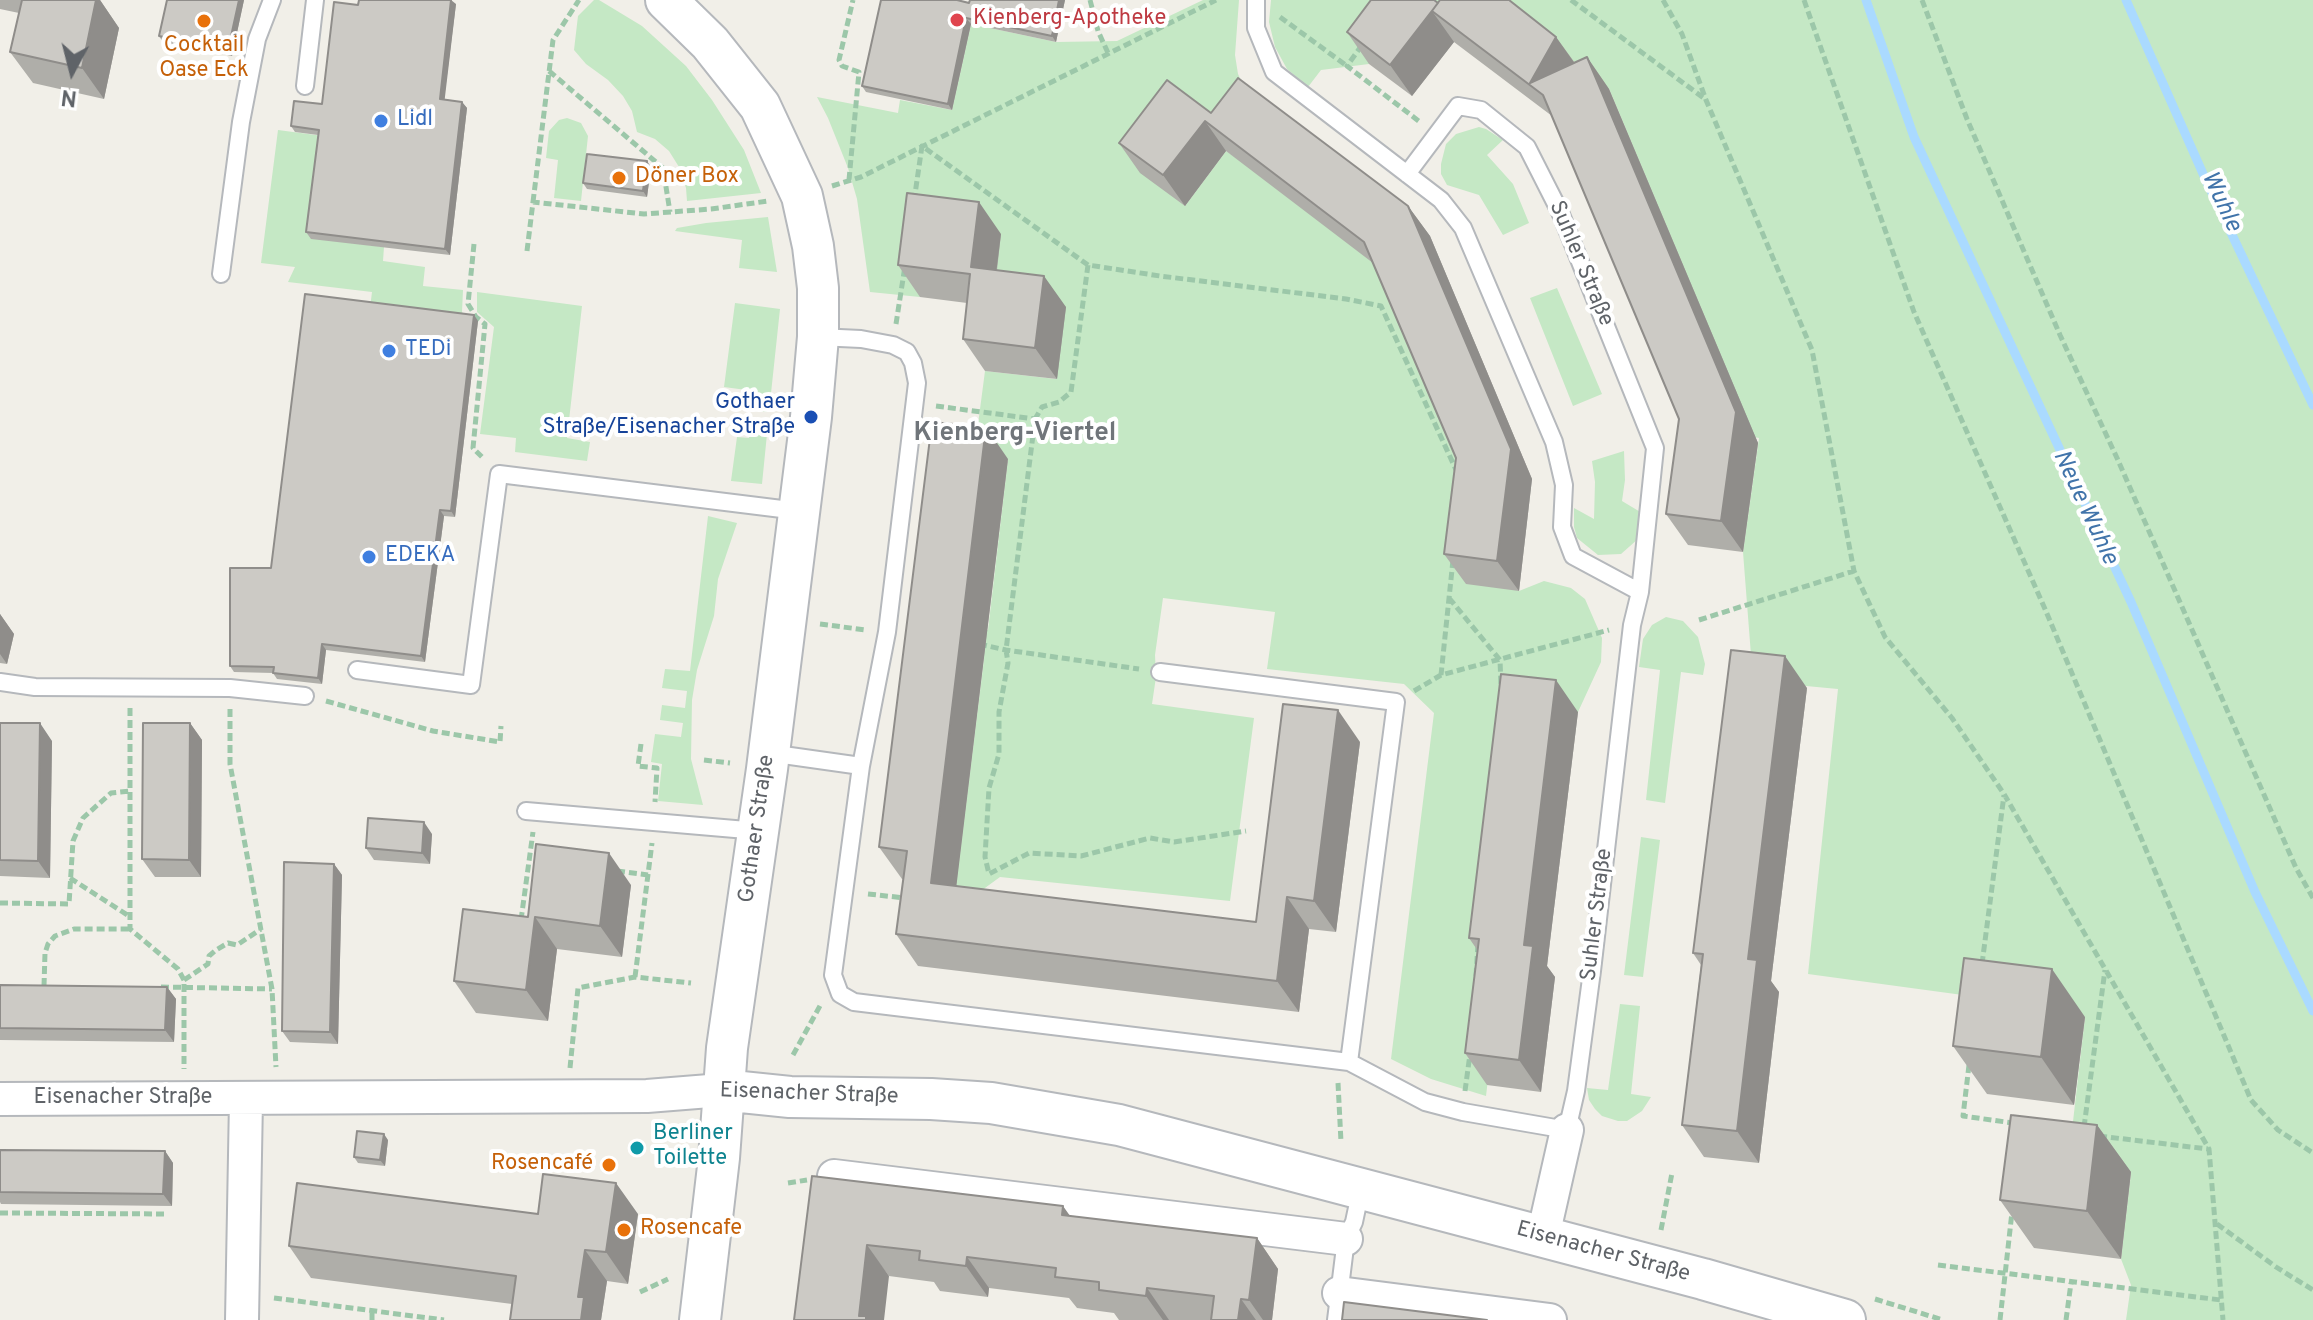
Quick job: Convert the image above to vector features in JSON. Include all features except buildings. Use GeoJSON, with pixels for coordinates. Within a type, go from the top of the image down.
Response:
{"type":"FeatureCollection","features":[{"type":"Feature","properties":{"kind":"street","name":"Gothaer Straße"},"geometry":{"type":"LineString","coordinates":[[666,0],[710,43],[760,106],[802,196],[818,288],[818,337],[811,417],[769,753],[722,1090],[719,1158],[700,1320]]}},
{"type":"Feature","properties":{"kind":"street","name":"Eisenacher Straße"},"geometry":{"type":"LineString","coordinates":[[0,1099],[647,1096],[722,1090],[790,1097],[931,1099],[1032,1109],[1119,1125],[1543,1236],[1845,1320]]}},
{"type":"Feature","properties":{"kind":"street"},"geometry":{"type":"LineString","coordinates":[[242,1308],[261,1099]]}},
{"type":"Feature","properties":{"kind":"street","name":"Suhler Straße"},"geometry":{"type":"LineString","coordinates":[[1543,1236],[1567,1130]]}},
{"type":"Feature","properties":{"kind":"street"},"geometry":{"type":"LineString","coordinates":[[834,1176],[1346,1239]]}},
{"type":"Feature","properties":{"kind":"street"},"geometry":{"type":"LineString","coordinates":[[1337,1307],[1550,1320]]}},
{"type":"Feature","properties":{"kind":"lane"},"geometry":{"type":"LineString","coordinates":[[221,274],[241,122],[257,39],[272,0]]}},
{"type":"Feature","properties":{"kind":"lane"},"geometry":{"type":"LineString","coordinates":[[305,86],[315,0]]}},
{"type":"Feature","properties":{"kind":"lane"},"geometry":{"type":"LineString","coordinates":[[1263,5],[1256,28],[1274,72],[1441,200],[1463,228],[1554,442],[1564,485],[1562,527],[1573,556],[1640,592]]}},
{"type":"Feature","properties":{"kind":"lane","name":"Suhler Straße"},"geometry":{"type":"LineString","coordinates":[[1407,174],[1458,106],[1481,110],[1527,147],[1560,212],[1655,448],[1640,592],[1632,625],[1576,1091],[1567,1130]]}},
{"type":"Feature","properties":{"kind":"lane"},"geometry":{"type":"LineString","coordinates":[[818,337],[861,339],[893,345],[907,352],[917,383],[887,632],[861,766],[833,975],[840,994],[854,1002],[1343,1062],[1425,1102],[1463,1112],[1567,1130]]}},
{"type":"Feature","properties":{"kind":"lane"},"geometry":{"type":"LineString","coordinates":[[357,670],[471,685],[499,474],[799,511]]}},
{"type":"Feature","properties":{"kind":"lane"},"geometry":{"type":"LineString","coordinates":[[1160,672],[1396,702],[1343,1062]]}},
{"type":"Feature","properties":{"kind":"lane"},"geometry":{"type":"LineString","coordinates":[[0,682],[35,687],[230,688],[305,696]]}},
{"type":"Feature","properties":{"kind":"lane"},"geometry":{"type":"LineString","coordinates":[[769,753],[861,766]]}},
{"type":"Feature","properties":{"kind":"lane"},"geometry":{"type":"LineString","coordinates":[[526,811],[758,831]]}},
{"type":"Feature","properties":{"kind":"lane"},"geometry":{"type":"LineString","coordinates":[[1337,1307],[1346,1239],[1354,1222],[1361,1188]]}},
{"type":"Feature","properties":{"kind":"path"},"geometry":{"type":"LineString","coordinates":[[527,251],[553,40],[579,0]]}},
{"type":"Feature","properties":{"kind":"path"},"geometry":{"type":"LineString","coordinates":[[849,181],[859,72],[842,66],[839,60],[853,0]]}},
{"type":"Feature","properties":{"kind":"path"},"geometry":{"type":"LineString","coordinates":[[1090,0],[1108,53]]}},
{"type":"Feature","properties":{"kind":"path"},"geometry":{"type":"LineString","coordinates":[[833,186],[922,146],[1216,0]]}},
{"type":"Feature","properties":{"kind":"path"},"geometry":{"type":"LineString","coordinates":[[1571,0],[1706,100]]}},
{"type":"Feature","properties":{"kind":"path"},"geometry":{"type":"LineString","coordinates":[[1663,0],[1682,34],[1706,100],[1812,350],[1854,571],[1885,637],[1952,718],[2004,794],[2209,1149],[2223,1320]]}},
{"type":"Feature","properties":{"kind":"path"},"geometry":{"type":"LineString","coordinates":[[1804,0],[1914,312],[2045,609],[2251,1100],[2278,1130],[2313,1153]]}},
{"type":"Feature","properties":{"kind":"path"},"geometry":{"type":"LineString","coordinates":[[1922,0],[1967,119],[2060,335],[2296,868],[2313,898]]}},
{"type":"Feature","properties":{"kind":"path"},"geometry":{"type":"LineString","coordinates":[[1263,5],[1437,134]]}},
{"type":"Feature","properties":{"kind":"path"},"geometry":{"type":"LineString","coordinates":[[1347,66],[1363,44]]}},
{"type":"Feature","properties":{"kind":"path"},"geometry":{"type":"LineString","coordinates":[[549,71],[663,168],[670,212]]}},
{"type":"Feature","properties":{"kind":"path"},"geometry":{"type":"LineString","coordinates":[[914,204],[922,146]]}},
{"type":"Feature","properties":{"kind":"path"},"geometry":{"type":"LineString","coordinates":[[922,146],[1088,265],[1381,306],[1462,483]]}},
{"type":"Feature","properties":{"kind":"path"},"geometry":{"type":"LineString","coordinates":[[533,202],[644,214],[770,200]]}},
{"type":"Feature","properties":{"kind":"path"},"geometry":{"type":"LineString","coordinates":[[474,244],[468,304],[485,324],[473,448],[499,474]]}},
{"type":"Feature","properties":{"kind":"path"},"geometry":{"type":"LineString","coordinates":[[893,345],[905,263]]}},
{"type":"Feature","properties":{"kind":"path"},"geometry":{"type":"LineString","coordinates":[[1088,265],[1071,392],[1059,402],[1042,407],[1035,419],[1006,650],[1008,663],[999,712],[999,754],[989,788],[985,857],[989,874],[1029,853],[1081,856],[1150,838],[1174,842],[1246,831]]}},
{"type":"Feature","properties":{"kind":"path"},"geometry":{"type":"LineString","coordinates":[[914,403],[1035,419]]}},
{"type":"Feature","properties":{"kind":"path"},"geometry":{"type":"LineString","coordinates":[[1454,554],[1441,675],[1601,631]]}},
{"type":"Feature","properties":{"kind":"path"},"geometry":{"type":"LineString","coordinates":[[1699,620],[1854,571]]}},
{"type":"Feature","properties":{"kind":"path"},"geometry":{"type":"LineString","coordinates":[[1449,597],[1500,660],[1501,690]]}},
{"type":"Feature","properties":{"kind":"path"},"geometry":{"type":"LineString","coordinates":[[979,644],[1160,672]]}},
{"type":"Feature","properties":{"kind":"path"},"geometry":{"type":"LineString","coordinates":[[130,687],[130,929]]}},
{"type":"Feature","properties":{"kind":"path"},"geometry":{"type":"LineString","coordinates":[[230,688],[230,764],[272,989],[261,1099]]}},
{"type":"Feature","properties":{"kind":"path"},"geometry":{"type":"LineString","coordinates":[[305,696],[433,731],[500,742],[501,726]]}},
{"type":"Feature","properties":{"kind":"path"},"geometry":{"type":"LineString","coordinates":[[641,744],[638,766],[657,768],[655,805],[668,806]]}},
{"type":"Feature","properties":{"kind":"path"},"geometry":{"type":"LineString","coordinates":[[704,760],[730,763]]}},
{"type":"Feature","properties":{"kind":"path"},"geometry":{"type":"LineString","coordinates":[[0,903],[69,904],[73,841],[83,818],[111,793],[130,791]]}},
{"type":"Feature","properties":{"kind":"path"},"geometry":{"type":"LineString","coordinates":[[1980,977],[2004,794]]}},
{"type":"Feature","properties":{"kind":"path"},"geometry":{"type":"LineString","coordinates":[[521,920],[534,827]]}},
{"type":"Feature","properties":{"kind":"path"},"geometry":{"type":"LineString","coordinates":[[635,977],[653,837]]}},
{"type":"Feature","properties":{"kind":"path"},"geometry":{"type":"LineString","coordinates":[[604,869],[648,875]]}},
{"type":"Feature","properties":{"kind":"path"},"geometry":{"type":"LineString","coordinates":[[70,877],[130,917]]}},
{"type":"Feature","properties":{"kind":"path"},"geometry":{"type":"LineString","coordinates":[[844,891],[913,899]]}},
{"type":"Feature","properties":{"kind":"path"},"geometry":{"type":"LineString","coordinates":[[44,986],[45,953],[55,936],[74,929],[130,929],[178,969],[184,983],[184,1073]]}},
{"type":"Feature","properties":{"kind":"path"},"geometry":{"type":"LineString","coordinates":[[184,983],[208,964],[209,956],[216,950],[228,943],[237,945],[261,929]]}},
{"type":"Feature","properties":{"kind":"path"},"geometry":{"type":"LineString","coordinates":[[1477,981],[1478,941]]}},
{"type":"Feature","properties":{"kind":"path"},"geometry":{"type":"LineString","coordinates":[[2105,969],[2083,1134],[2209,1149]]}},
{"type":"Feature","properties":{"kind":"path"},"geometry":{"type":"LineString","coordinates":[[569,1071],[578,988],[635,977],[691,983]]}},
{"type":"Feature","properties":{"kind":"path"},"geometry":{"type":"LineString","coordinates":[[153,987],[184,983],[272,989]]}},
{"type":"Feature","properties":{"kind":"path"},"geometry":{"type":"LineString","coordinates":[[29,986],[60,986]]}},
{"type":"Feature","properties":{"kind":"path"},"geometry":{"type":"LineString","coordinates":[[793,1055],[821,1004],[840,994]]}},
{"type":"Feature","properties":{"kind":"path"},"geometry":{"type":"LineString","coordinates":[[1463,1112],[1471,1051]]}},
{"type":"Feature","properties":{"kind":"path"},"geometry":{"type":"LineString","coordinates":[[1971,1054],[1963,1116],[2022,1124]]}},
{"type":"Feature","properties":{"kind":"path"},"geometry":{"type":"LineString","coordinates":[[1341,1142],[1343,1062]]}},
{"type":"Feature","properties":{"kind":"path"},"geometry":{"type":"LineString","coordinates":[[1661,1230],[1672,1173]]}},
{"type":"Feature","properties":{"kind":"path"},"geometry":{"type":"LineString","coordinates":[[2000,1320],[2014,1199]]}},
{"type":"Feature","properties":{"kind":"path"},"geometry":{"type":"LineString","coordinates":[[0,1213],[168,1214]]}},
{"type":"Feature","properties":{"kind":"path"},"geometry":{"type":"LineString","coordinates":[[2217,1223],[2313,1290]]}},
{"type":"Feature","properties":{"kind":"path"},"geometry":{"type":"LineString","coordinates":[[1938,1265],[2221,1300]]}},
{"type":"Feature","properties":{"kind":"path"},"geometry":{"type":"LineString","coordinates":[[2066,1320],[2071,1283]]}},
{"type":"Feature","properties":{"kind":"path"},"geometry":{"type":"LineString","coordinates":[[242,1308],[372,1311],[444,1320]]}},
{"type":"Feature","properties":{"kind":"path"},"geometry":{"type":"LineString","coordinates":[[372,1311],[372,1320]]}},
{"type":"Feature","properties":{"kind":"green space"},"geometry":{"type":"Polygon","coordinates":[[[594,0],[642,26],[686,66],[744,150],[761,193],[687,201],[679,167],[669,151],[655,139],[637,132],[632,111],[623,96],[574,50],[578,16],[594,0]]]}},
{"type":"Feature","properties":{"kind":"green space"},"geometry":{"type":"Polygon","coordinates":[[[1203,0],[1239,0],[1235,55],[1238,74],[1247,93],[1185,206],[1226,151],[1371,245],[1519,591],[1544,581],[1571,588],[1585,599],[1602,638],[1601,662],[1578,712],[1501,971],[1486,1096],[1431,1079],[1391,1059],[1434,713],[1404,684],[1267,669],[1275,612],[1163,598],[1152,704],[1254,718],[1230,901],[1000,877],[974,896],[956,886],[984,659],[978,657],[980,630],[988,630],[1008,459],[974,455],[985,371],[1056,379],[993,298],[929,225],[920,297],[870,292],[857,199],[848,168],[817,97],[898,113],[900,100],[952,110],[971,24],[1056,42],[1117,41],[1203,0]]]}},
{"type":"Feature","properties":{"kind":"green space"},"geometry":{"type":"Polygon","coordinates":[[[1271,0],[1486,0],[1460,34],[1416,1],[1369,64],[1321,70],[1308,87],[1287,69],[1275,47],[1269,22],[1271,0]]]}},
{"type":"Feature","properties":{"kind":"green space"},"geometry":{"type":"Polygon","coordinates":[[[1490,0],[2313,0],[2313,1320],[2126,1320],[2131,1285],[2121,1259],[2131,1173],[2068,1165],[2085,1017],[1970,996],[1808,974],[1838,689],[1753,681],[1743,552],[1759,438],[1742,435],[1741,404],[1609,89],[1490,0]]]}},
{"type":"Feature","properties":{"kind":"green space"},"geometry":{"type":"Polygon","coordinates":[[[567,118],[581,123],[588,136],[581,201],[554,198],[558,160],[546,158],[549,131],[559,120],[567,118]]]}},
{"type":"Feature","properties":{"kind":"green space"},"geometry":{"type":"Polygon","coordinates":[[[1479,127],[1503,140],[1487,155],[1513,184],[1529,223],[1503,235],[1479,195],[1447,185],[1441,174],[1446,144],[1456,134],[1479,127]]]}},
{"type":"Feature","properties":{"kind":"green space"},"geometry":{"type":"Polygon","coordinates":[[[278,130],[323,136],[311,238],[384,247],[383,261],[425,267],[423,286],[463,290],[462,312],[467,320],[370,308],[372,292],[288,282],[295,267],[261,263],[278,130]]]}},
{"type":"Feature","properties":{"kind":"green space"},"geometry":{"type":"Polygon","coordinates":[[[768,217],[777,272],[739,268],[742,240],[675,231],[677,228],[706,223],[768,217]]]}},
{"type":"Feature","properties":{"kind":"green space"},"geometry":{"type":"Polygon","coordinates":[[[1557,288],[1602,394],[1573,406],[1530,298],[1557,288]]]}},
{"type":"Feature","properties":{"kind":"green space"},"geometry":{"type":"Polygon","coordinates":[[[477,292],[582,306],[567,438],[590,442],[587,461],[515,452],[516,438],[480,434],[494,327],[477,312],[477,292]]]}},
{"type":"Feature","properties":{"kind":"green space"},"geometry":{"type":"Polygon","coordinates":[[[735,303],[780,309],[769,412],[752,410],[754,391],[724,387],[735,303]]]}},
{"type":"Feature","properties":{"kind":"green space"},"geometry":{"type":"Polygon","coordinates":[[[751,422],[768,424],[762,484],[731,481],[737,437],[749,438],[751,422]]]}},
{"type":"Feature","properties":{"kind":"green space"},"geometry":{"type":"Polygon","coordinates":[[[1624,451],[1622,501],[1642,513],[1638,539],[1621,554],[1598,555],[1577,538],[1574,508],[1594,519],[1592,461],[1624,451]]]}},
{"type":"Feature","properties":{"kind":"green space"},"geometry":{"type":"Polygon","coordinates":[[[708,516],[737,523],[718,579],[714,616],[697,670],[692,700],[691,759],[703,805],[658,801],[662,764],[651,762],[655,734],[681,737],[683,723],[660,720],[662,705],[685,708],[687,691],[662,688],[665,669],[690,671],[708,516]]]}},
{"type":"Feature","properties":{"kind":"green space"},"geometry":{"type":"Polygon","coordinates":[[[1666,617],[1683,621],[1698,637],[1705,664],[1703,675],[1681,672],[1665,803],[1646,800],[1660,670],[1639,667],[1643,639],[1652,625],[1666,617]]]}},
{"type":"Feature","properties":{"kind":"green space"},"geometry":{"type":"Polygon","coordinates":[[[1641,837],[1660,840],[1643,977],[1624,975],[1641,837]]]}},
{"type":"Feature","properties":{"kind":"green space"},"geometry":{"type":"Polygon","coordinates":[[[1620,1004],[1640,1006],[1631,1094],[1651,1097],[1642,1111],[1627,1121],[1602,1116],[1589,1100],[1587,1088],[1608,1090],[1620,1004]]]}},
{"type":"Feature","properties":{"kind":"waterway","name":"Neue Wuhle"},"geometry":{"type":"LineString","coordinates":[[1866,0],[1914,137],[2131,602],[2255,892],[2313,1011]]}},
{"type":"Feature","properties":{"kind":"waterway","name":"Wuhle"},"geometry":{"type":"LineString","coordinates":[[2126,0],[2204,176],[2313,405]]}},
{"type":"Feature","properties":{"kind":"place","name":"Kienberg-Apotheke"},"geometry":{"type":"Point","coordinates":[957,20]}},
{"type":"Feature","properties":{"kind":"place","name":"Cocktail Oase Eck"},"geometry":{"type":"Point","coordinates":[204,21]}},
{"type":"Feature","properties":{"kind":"place","name":"Lidl"},"geometry":{"type":"Point","coordinates":[381,121]}},
{"type":"Feature","properties":{"kind":"place","name":"Döner Box"},"geometry":{"type":"Point","coordinates":[619,178]}},
{"type":"Feature","properties":{"kind":"place","name":"TEDi"},"geometry":{"type":"Point","coordinates":[389,351]}},
{"type":"Feature","properties":{"kind":"place","name":"Gothaer Straße/Eisenacher Straße"},"geometry":{"type":"Point","coordinates":[811,417]}},
{"type":"Feature","properties":{"kind":"place","name":"EDEKA"},"geometry":{"type":"Point","coordinates":[369,557]}},
{"type":"Feature","properties":{"kind":"place","name":"Berliner Toilette"},"geometry":{"type":"Point","coordinates":[637,1148]}},
{"type":"Feature","properties":{"kind":"place","name":"Rosencafé"},"geometry":{"type":"Point","coordinates":[609,1165]}},
{"type":"Feature","properties":{"kind":"place","name":"Rosencafe"},"geometry":{"type":"Point","coordinates":[624,1230]}},
{"type":"Feature","properties":{"kind":"district","name":"Kienberg-Viertel"},"geometry":{"type":"Point","coordinates":[1015,435]}}]}
